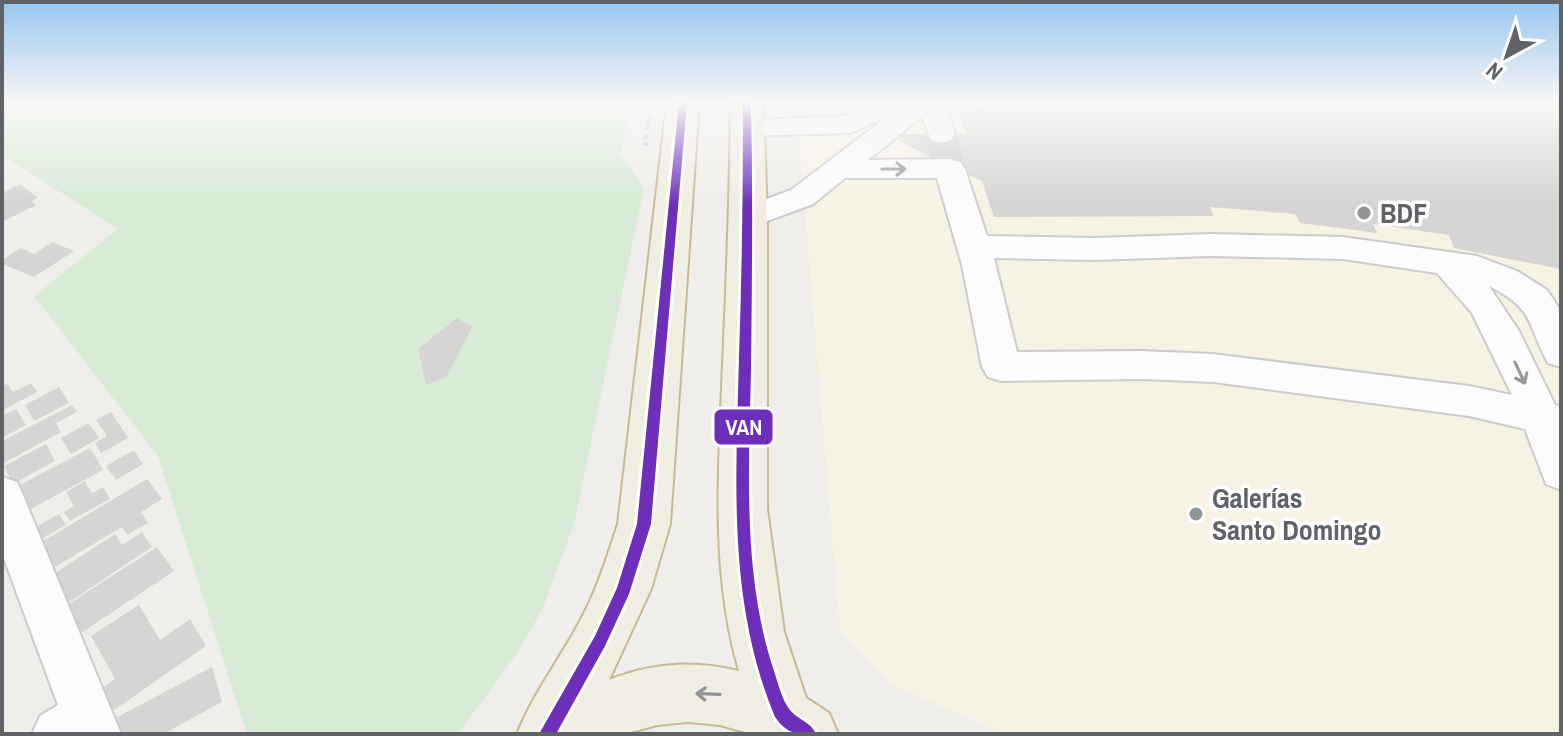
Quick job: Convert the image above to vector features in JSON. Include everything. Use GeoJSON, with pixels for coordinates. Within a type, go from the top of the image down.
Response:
{"type":"FeatureCollection","features":[{"type":"Feature","properties":{"kind":"highway"},"geometry":{"type":"LineString","coordinates":[[547,734],[600,641],[624,589],[644,524],[680,136]]}},
{"type":"Feature","properties":{"kind":"highway"},"geometry":{"type":"LineString","coordinates":[[747,136],[742,509],[756,632],[795,724]]}},
{"type":"Feature","properties":{"kind":"highway"},"geometry":{"type":"LineString","coordinates":[[569,734],[586,720],[651,694],[717,692],[795,724]]}},
{"type":"Feature","properties":{"kind":"street"},"geometry":{"type":"LineString","coordinates":[[748,217],[802,197],[887,136]]}},
{"type":"Feature","properties":{"kind":"street"},"geometry":{"type":"LineString","coordinates":[[838,169],[949,168],[974,247],[1001,367],[1141,365],[1213,368],[1469,401],[1550,419]]}},
{"type":"Feature","properties":{"kind":"street"},"geometry":{"type":"LineString","coordinates":[[974,247],[1094,249],[1211,245],[1343,248],[1491,272],[1549,326]]}},
{"type":"Feature","properties":{"kind":"street"},"geometry":{"type":"LineString","coordinates":[[1447,263],[1473,285],[1550,419],[1561,472]]}},
{"type":"Feature","properties":{"kind":"street"},"geometry":{"type":"LineString","coordinates":[[1488,308],[1517,325],[1549,326]]}},
{"type":"Feature","properties":{"kind":"street"},"geometry":{"type":"LineString","coordinates":[[5,506],[81,728]]}},
{"type":"Feature","properties":{"kind":"shaded area","name":"Galerías Santo Domingo"},"geometry":{"type":"Polygon","coordinates":[[[799,136],[1561,136],[1561,734],[1005,734],[892,685],[840,630],[799,136]]]}},
{"type":"Feature","properties":{"kind":"green space"},"geometry":{"type":"Polygon","coordinates":[[[2,136],[625,136],[621,154],[644,188],[574,524],[543,608],[518,652],[458,734],[247,734],[158,456],[34,296],[118,229],[2,155],[2,136]]]}},
{"type":"Feature","properties":{"kind":"building"},"geometry":{"type":"Polygon","coordinates":[[[893,136],[1561,136],[1561,269],[1454,248],[1449,235],[1373,224],[1377,233],[1300,223],[1295,214],[1210,207],[1214,216],[994,217],[982,181],[936,161],[893,136]]]}},
{"type":"Feature","properties":{"kind":"building"},"geometry":{"type":"Polygon","coordinates":[[[20,184],[38,198],[31,201],[36,205],[2,222],[2,193],[20,184]]]}},
{"type":"Feature","properties":{"kind":"building"},"geometry":{"type":"Polygon","coordinates":[[[52,242],[74,251],[34,277],[2,264],[2,260],[21,248],[34,254],[52,242]]]}},
{"type":"Feature","properties":{"kind":"building"},"geometry":{"type":"Polygon","coordinates":[[[457,318],[472,327],[447,376],[426,385],[418,349],[457,318]]]}},
{"type":"Feature","properties":{"kind":"building"},"geometry":{"type":"Polygon","coordinates":[[[31,383],[37,392],[3,410],[2,386],[7,384],[13,392],[31,383]]]}},
{"type":"Feature","properties":{"kind":"building"},"geometry":{"type":"Polygon","coordinates":[[[59,387],[69,403],[34,421],[25,405],[59,387]]]}},
{"type":"Feature","properties":{"kind":"building"},"geometry":{"type":"Polygon","coordinates":[[[72,405],[77,412],[56,423],[61,432],[4,463],[2,441],[72,405]]]}},
{"type":"Feature","properties":{"kind":"building"},"geometry":{"type":"Polygon","coordinates":[[[16,409],[26,425],[2,438],[2,416],[16,409]]]}},
{"type":"Feature","properties":{"kind":"building"},"geometry":{"type":"Polygon","coordinates":[[[111,412],[128,438],[101,453],[95,443],[107,436],[96,420],[111,412]]]}},
{"type":"Feature","properties":{"kind":"building"},"geometry":{"type":"Polygon","coordinates":[[[89,423],[99,438],[71,454],[61,438],[89,423]]]}},
{"type":"Feature","properties":{"kind":"building"},"geometry":{"type":"Polygon","coordinates":[[[46,444],[55,461],[13,484],[4,466],[46,444]]]}},
{"type":"Feature","properties":{"kind":"building"},"geometry":{"type":"Polygon","coordinates":[[[90,448],[103,470],[25,512],[14,488],[90,448]]]}},
{"type":"Feature","properties":{"kind":"building"},"geometry":{"type":"Polygon","coordinates":[[[134,450],[143,464],[116,480],[106,466],[134,450]]]}},
{"type":"Feature","properties":{"kind":"building"},"geometry":{"type":"Polygon","coordinates":[[[147,479],[162,499],[141,512],[148,523],[127,535],[122,527],[55,567],[40,543],[147,479]]]}},
{"type":"Feature","properties":{"kind":"building"},"geometry":{"type":"Polygon","coordinates":[[[85,481],[92,493],[103,487],[110,499],[70,521],[64,512],[74,506],[66,492],[85,481]]]}},
{"type":"Feature","properties":{"kind":"building"},"geometry":{"type":"Polygon","coordinates":[[[59,514],[66,525],[40,540],[34,528],[59,514]]]}},
{"type":"Feature","properties":{"kind":"building"},"geometry":{"type":"Polygon","coordinates":[[[142,532],[152,547],[66,604],[49,577],[115,534],[122,545],[142,532]]]}},
{"type":"Feature","properties":{"kind":"building"},"geometry":{"type":"Polygon","coordinates":[[[157,547],[174,571],[75,637],[59,610],[157,547]]]}},
{"type":"Feature","properties":{"kind":"building"},"geometry":{"type":"Polygon","coordinates":[[[139,605],[160,640],[190,619],[206,646],[101,719],[90,696],[115,679],[91,636],[139,605]]]}},
{"type":"Feature","properties":{"kind":"building"},"geometry":{"type":"Polygon","coordinates":[[[212,667],[222,702],[163,734],[113,734],[110,721],[212,667]]]}},
{"type":"Feature","properties":{"kind":"tunnel"},"geometry":{"type":"LineString","coordinates":[[942,136],[949,168]]}},
{"type":"Feature","properties":{"kind":"transit line","name":"VAN"},"geometry":{"type":"LineString","coordinates":[[547,734],[600,641],[624,589],[644,524],[680,136]]}},
{"type":"Feature","properties":{"kind":"transit line","name":"VAN"},"geometry":{"type":"LineString","coordinates":[[747,136],[743,495],[748,584],[755,628],[781,711],[789,721],[808,734]]}},
{"type":"Feature","properties":{"kind":"place","name":"BDF"},"geometry":{"type":"Point","coordinates":[1364,213]}},
{"type":"Feature","properties":{"kind":"place","name":"Galerías Santo Domingo"},"geometry":{"type":"Point","coordinates":[1196,514]}}]}
